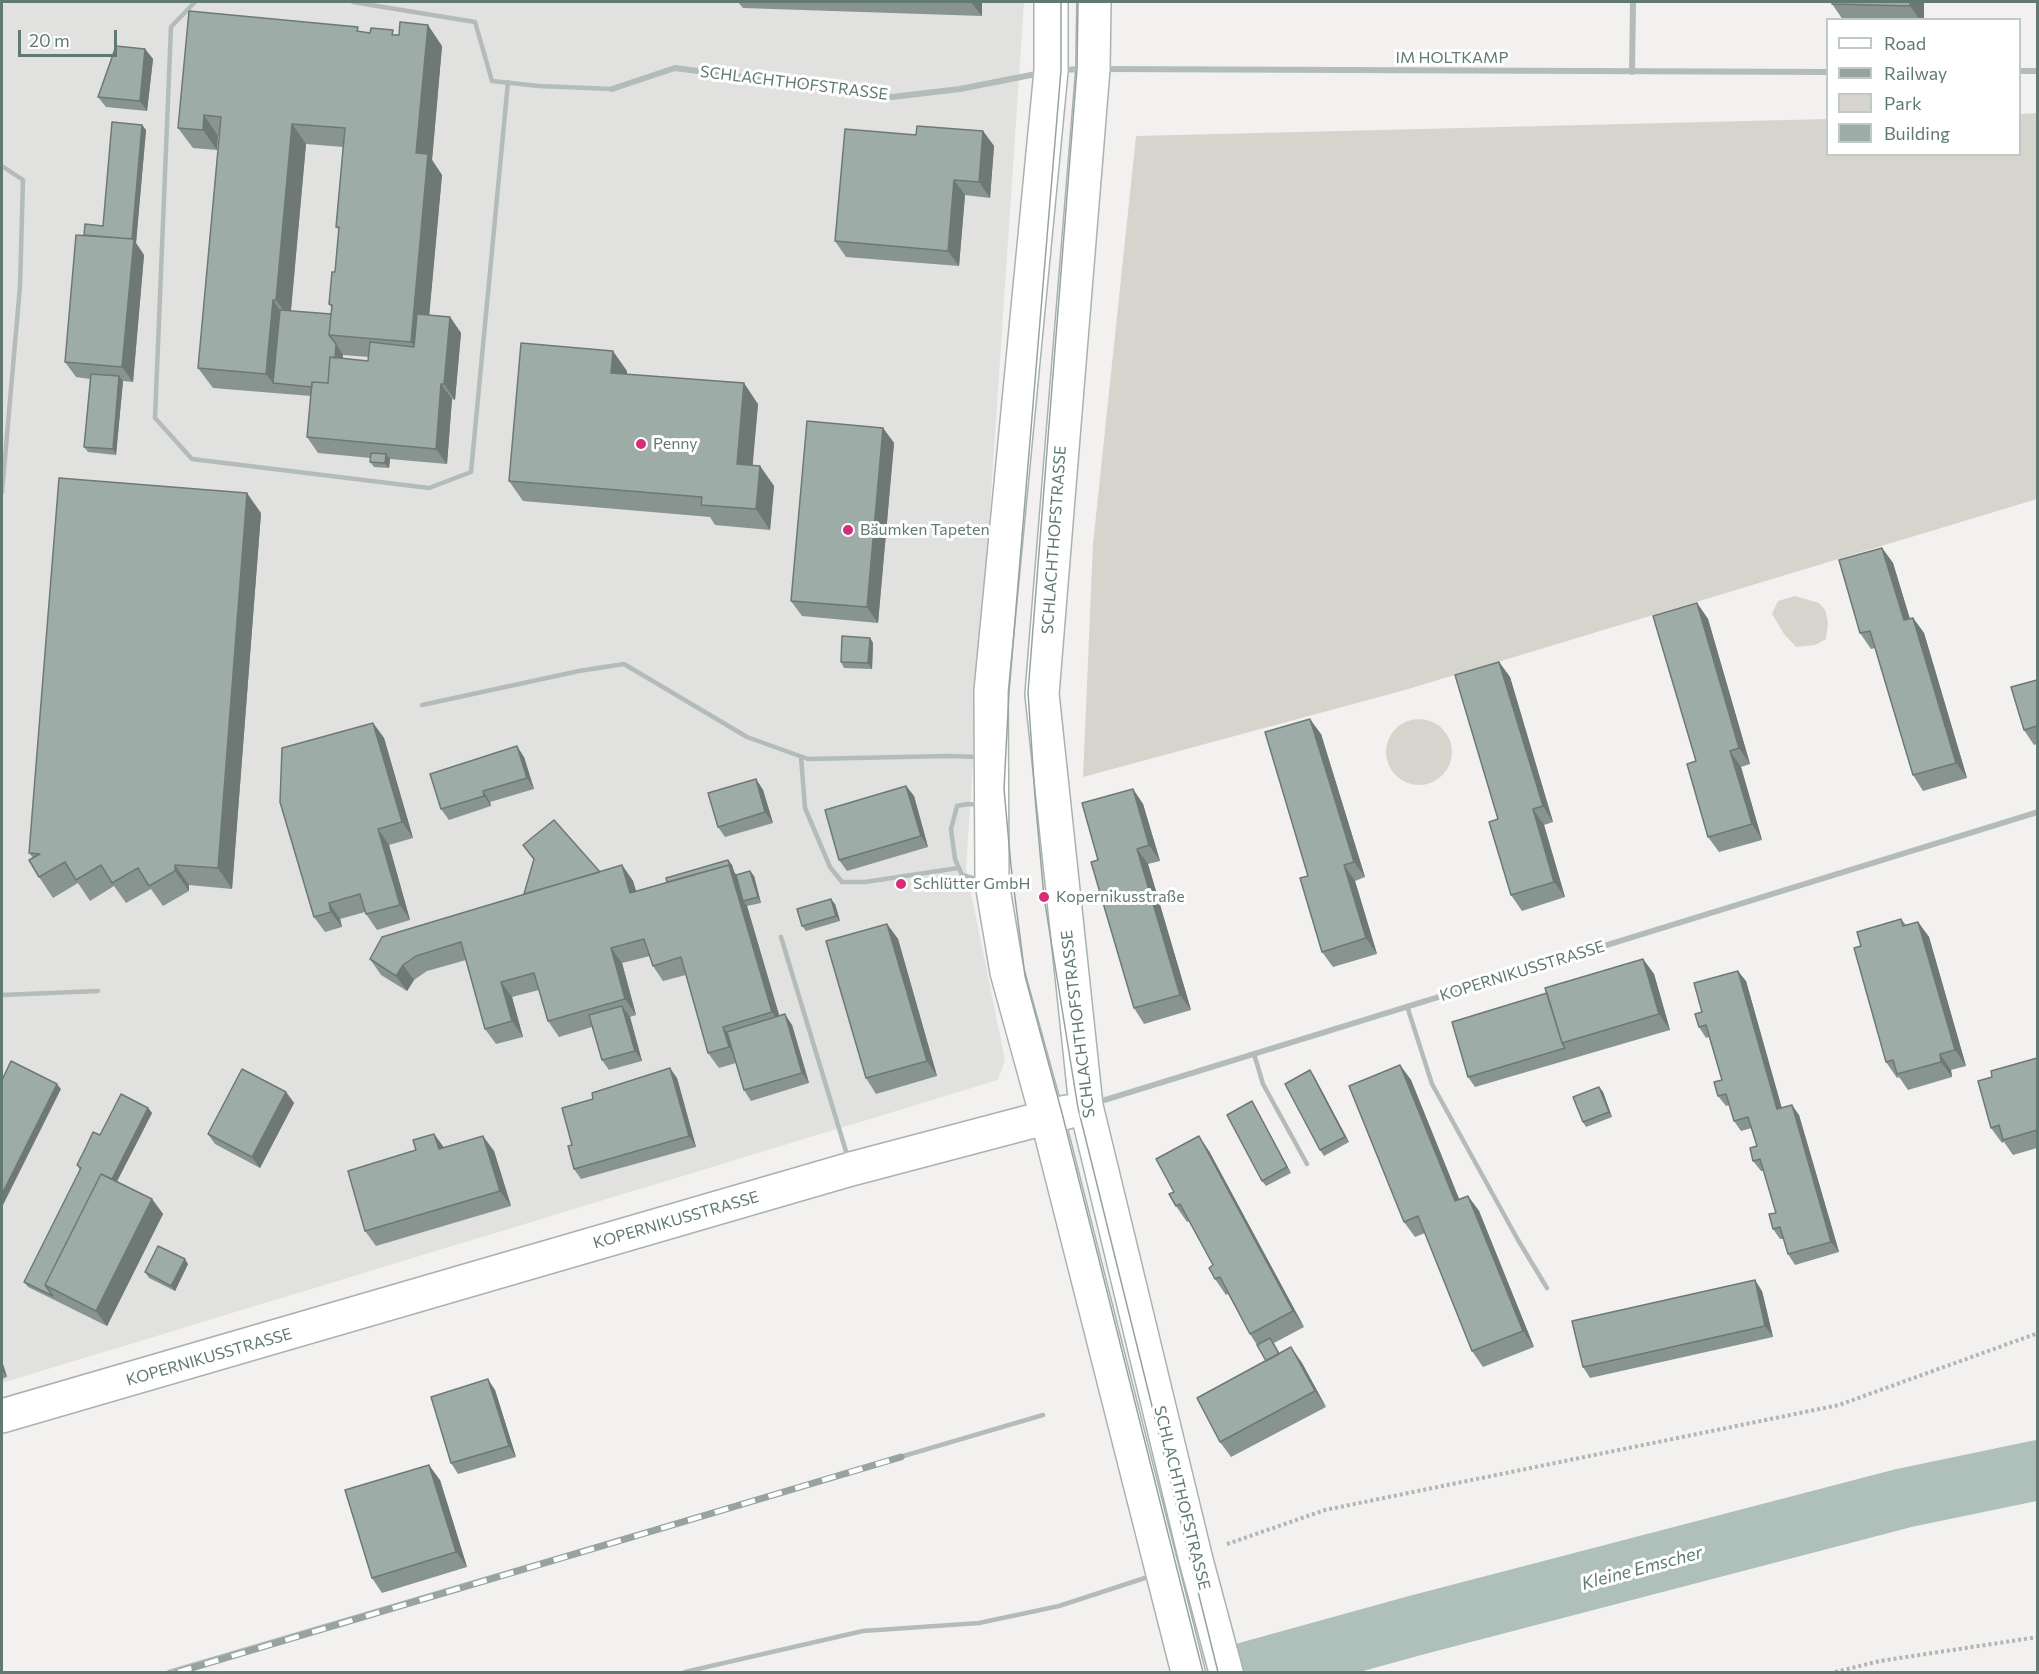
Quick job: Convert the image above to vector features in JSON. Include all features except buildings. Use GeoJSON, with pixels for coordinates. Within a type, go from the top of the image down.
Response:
{"type":"FeatureCollection","features":[{"type":"Feature","properties":{"kind":"street","name":"SCHLACHTHOFSTRASSE"},"geometry":{"type":"LineString","coordinates":[[1051,2],[1073,70],[1042,694],[1086,1106],[1196,1560],[1226,1672]]}},
{"type":"Feature","properties":{"kind":"street","name":"SCHLACHTHOFSTRASSE"},"geometry":{"type":"LineString","coordinates":[[1094,2],[1073,70],[991,691],[992,883],[1007,972],[1047,1117],[1188,1672]]}},
{"type":"Feature","properties":{"kind":"street"},"geometry":{"type":"LineString","coordinates":[[1632,72],[1633,2]]}},
{"type":"Feature","properties":{"kind":"street","name":"SCHLACHTHOFSTRASSE"},"geometry":{"type":"LineString","coordinates":[[612,89],[675,68],[892,97],[960,89],[1073,70]]}},
{"type":"Feature","properties":{"kind":"street","name":"IM HOLTKAMP"},"geometry":{"type":"LineString","coordinates":[[1073,70],[1826,72]]}},
{"type":"Feature","properties":{"kind":"street"},"geometry":{"type":"LineString","coordinates":[[2021,71],[2037,71]]}},
{"type":"Feature","properties":{"kind":"street","name":"KOPERNIKUSSTRASSE"},"geometry":{"type":"LineString","coordinates":[[2,1416],[851,1169],[1086,1106],[2037,812]]}},
{"type":"Feature","properties":{"kind":"lane"},"geometry":{"type":"LineString","coordinates":[[195,2],[171,27],[155,418],[192,459],[429,488],[471,472],[508,82]]}},
{"type":"Feature","properties":{"kind":"lane"},"geometry":{"type":"LineString","coordinates":[[353,2],[476,22],[492,81],[612,89]]}},
{"type":"Feature","properties":{"kind":"lane"},"geometry":{"type":"LineString","coordinates":[[2,166],[23,180],[20,286],[2,492]]}},
{"type":"Feature","properties":{"kind":"lane"},"geometry":{"type":"LineString","coordinates":[[422,705],[579,671],[624,664],[747,737],[808,759],[948,756],[991,758]]}},
{"type":"Feature","properties":{"kind":"lane"},"geometry":{"type":"LineString","coordinates":[[801,757],[805,808],[830,867],[842,882],[865,882],[958,868]]}},
{"type":"Feature","properties":{"kind":"lane"},"geometry":{"type":"LineString","coordinates":[[990,806],[968,804],[957,806],[951,830],[955,859],[962,875],[992,883]]}},
{"type":"Feature","properties":{"kind":"lane"},"geometry":{"type":"LineString","coordinates":[[781,937],[851,1169]]}},
{"type":"Feature","properties":{"kind":"lane"},"geometry":{"type":"LineString","coordinates":[[2,995],[98,991]]}},
{"type":"Feature","properties":{"kind":"lane"},"geometry":{"type":"LineString","coordinates":[[1407,1006],[1432,1084],[1547,1288]]}},
{"type":"Feature","properties":{"kind":"lane"},"geometry":{"type":"LineString","coordinates":[[1254,1054],[1263,1084],[1306,1164]]}},
{"type":"Feature","properties":{"kind":"lane"},"geometry":{"type":"LineString","coordinates":[[169,1672],[1043,1414]]}},
{"type":"Feature","properties":{"kind":"lane"},"geometry":{"type":"LineString","coordinates":[[685,1672],[863,1631],[979,1623],[1059,1606],[1162,1572]]}},
{"type":"Feature","properties":{"kind":"path"},"geometry":{"type":"LineString","coordinates":[[1196,1560],[1224,1545],[1325,1510],[1839,1406],[2037,1333]]}},
{"type":"Feature","properties":{"kind":"path"},"geometry":{"type":"LineString","coordinates":[[1835,1672],[1880,1661],[2037,1636]]}},
{"type":"Feature","properties":{"kind":"shaded area"},"geometry":{"type":"Polygon","coordinates":[[[2,2],[1024,2],[966,868],[1005,1060],[998,1080],[2,1383],[2,2]]]}},
{"type":"Feature","properties":{"kind":"green space"},"geometry":{"type":"Polygon","coordinates":[[[2037,113],[2037,499],[1405,690],[1083,777],[1093,544],[1136,136],[1826,119],[1826,156],[2021,156],[2021,114],[2037,113]]]}},
{"type":"Feature","properties":{"kind":"green space"},"geometry":{"type":"Polygon","coordinates":[[[1795,596],[1819,603],[1825,610],[1828,622],[1826,639],[1815,645],[1796,647],[1784,634],[1772,614],[1778,601],[1795,596]]]}},
{"type":"Feature","properties":{"kind":"green space"},"geometry":{"type":"Polygon","coordinates":[[[1412,719],[1426,719],[1438,724],[1447,733],[1452,752],[1450,765],[1443,776],[1426,785],[1412,785],[1400,780],[1391,771],[1386,759],[1386,745],[1391,733],[1400,724],[1412,719]]]}},
{"type":"Feature","properties":{"kind":"waterway","name":"Kleine Emscher"},"geometry":{"type":"LineString","coordinates":[[1247,1672],[1417,1625],[1904,1498],[2038,1470]]}},
{"type":"Feature","properties":{"kind":"tram line"},"geometry":{"type":"LineString","coordinates":[[1061,2],[1061,70],[1009,692],[1004,789],[1025,976],[1062,1113],[1203,1672]]}},
{"type":"Feature","properties":{"kind":"tram line"},"geometry":{"type":"LineString","coordinates":[[1078,2],[1077,69],[1028,692],[1035,797],[1044,897],[1078,1108],[1218,1672]]}},
{"type":"Feature","properties":{"kind":"railway"},"geometry":{"type":"LineString","coordinates":[[178,1672],[901,1457]]}},
{"type":"Feature","properties":{"kind":"place","name":"Penny"},"geometry":{"type":"Point","coordinates":[641,444]}},
{"type":"Feature","properties":{"kind":"place","name":"Bäumken Tapeten"},"geometry":{"type":"Point","coordinates":[848,530]}},
{"type":"Feature","properties":{"kind":"place","name":"Schlütter GmbH"},"geometry":{"type":"Point","coordinates":[901,884]}},
{"type":"Feature","properties":{"kind":"place","name":"Kopernikusstraße"},"geometry":{"type":"Point","coordinates":[1044,897]}}]}
